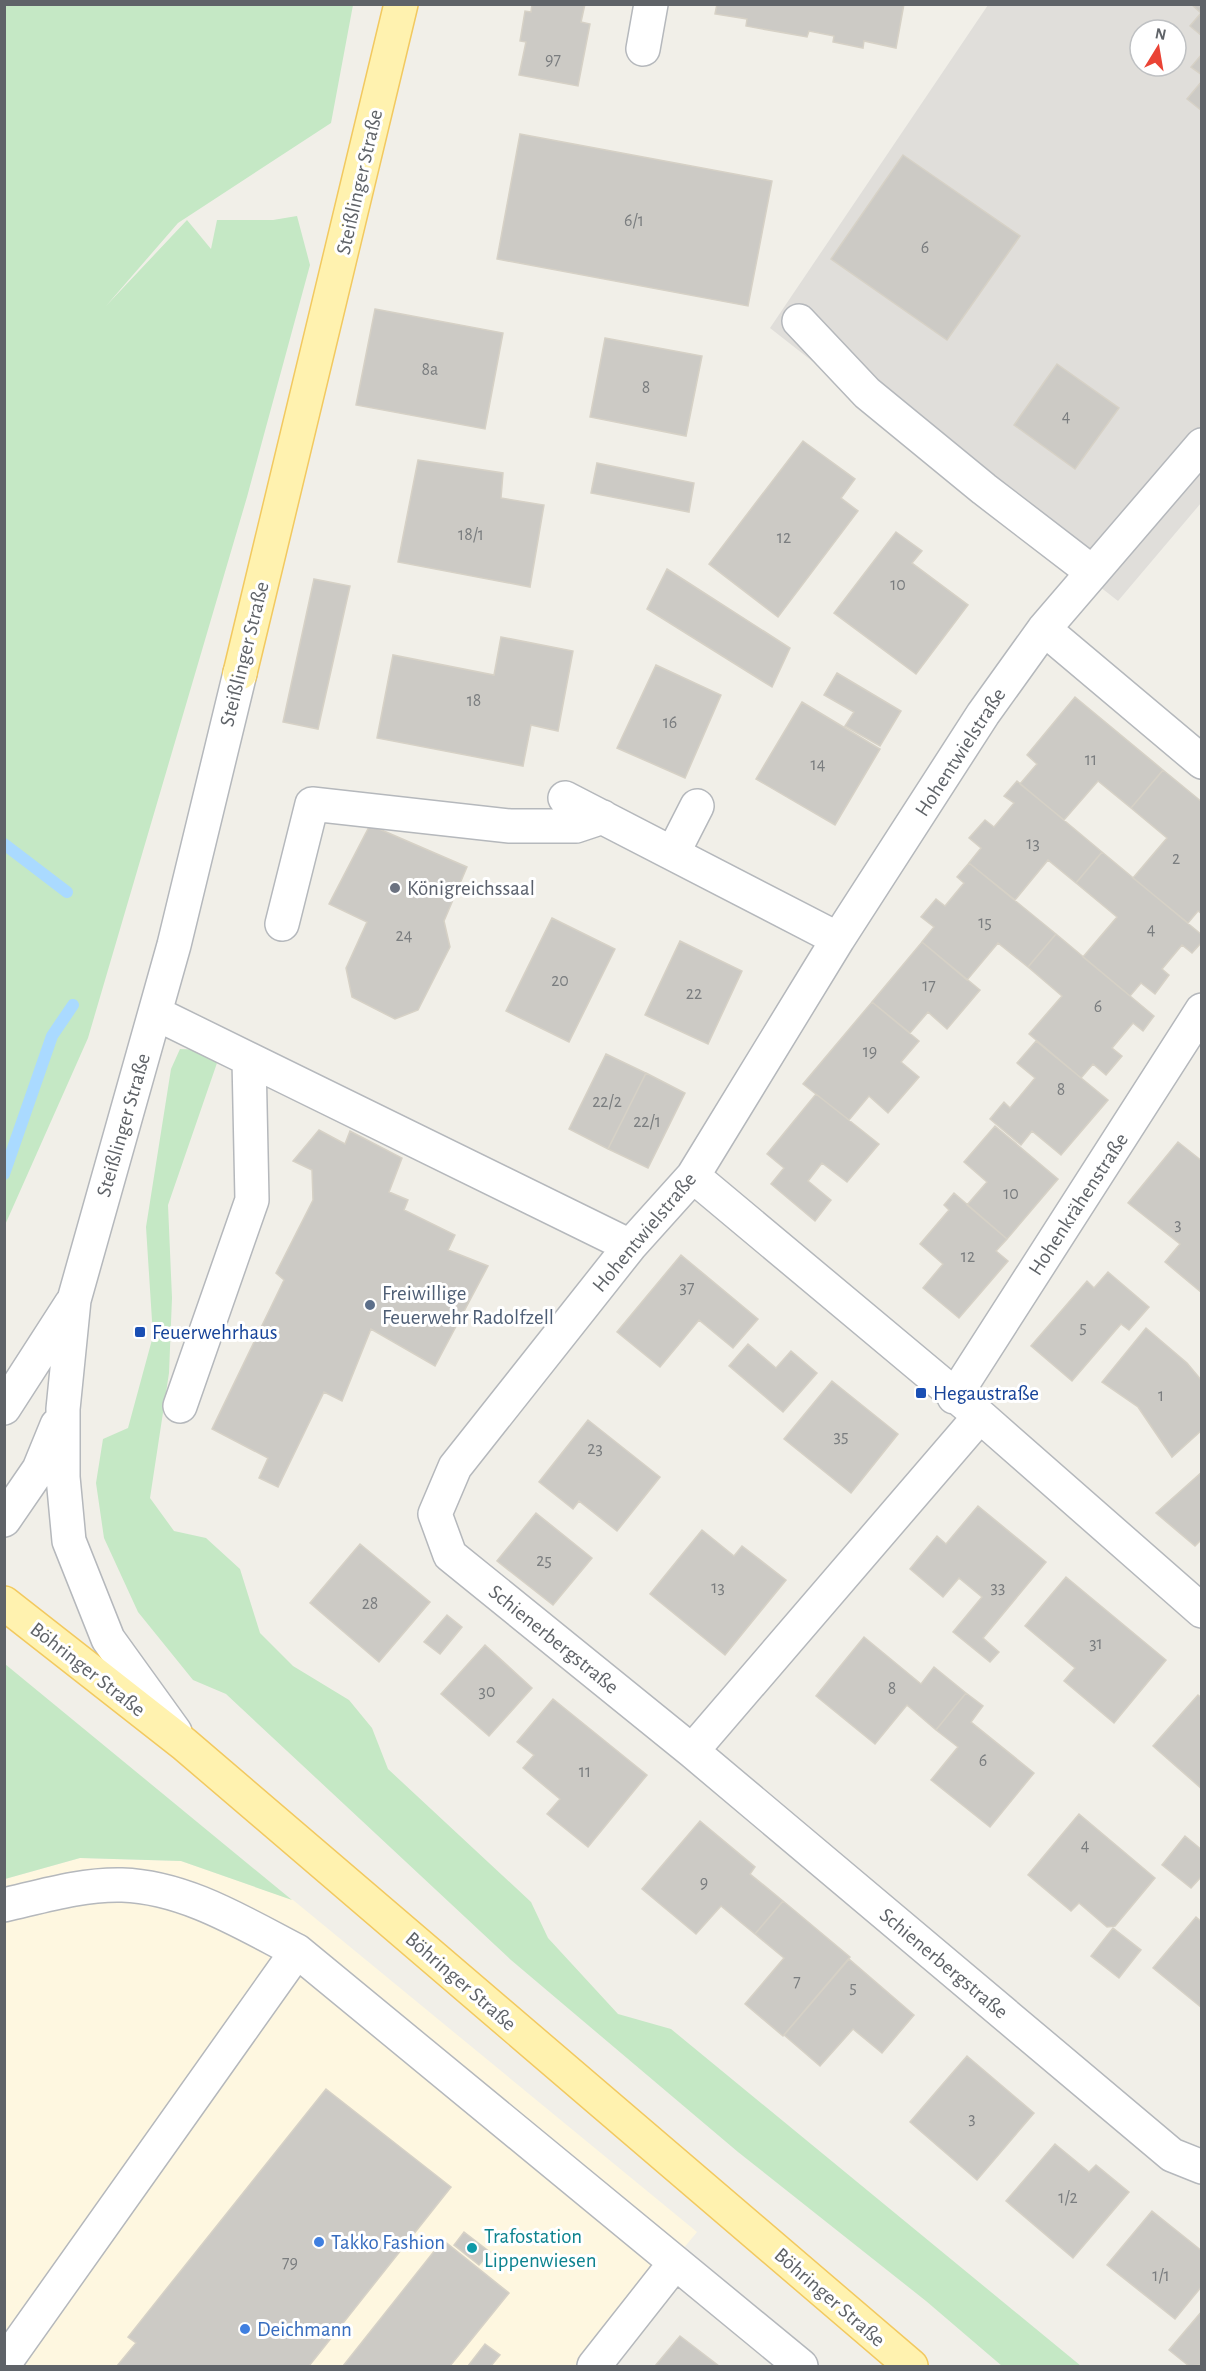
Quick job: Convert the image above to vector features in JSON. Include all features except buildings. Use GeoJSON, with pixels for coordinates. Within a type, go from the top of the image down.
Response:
{"type":"FeatureCollection","features":[{"type":"Feature","properties":{"kind":"main road","name":"Steißlinger Straße"},"geometry":{"type":"LineString","coordinates":[[240,673],[401,4]]}},
{"type":"Feature","properties":{"kind":"main road","name":"Böhringer Straße"},"geometry":{"type":"LineString","coordinates":[[4,1603],[183,1744],[911,2367]]}},
{"type":"Feature","properties":{"kind":"street"},"geometry":{"type":"LineString","coordinates":[[643,49],[651,4]]}},
{"type":"Feature","properties":{"kind":"street"},"geometry":{"type":"LineString","coordinates":[[799,321],[867,393],[984,489],[1092,572]]}},
{"type":"Feature","properties":{"kind":"street","name":"Hohentwielstraße"},"geometry":{"type":"LineString","coordinates":[[435,1514],[455,1467],[630,1246],[693,1176],[838,939],[983,714],[1044,629],[1202,445]]}},
{"type":"Feature","properties":{"kind":"street"},"geometry":{"type":"LineString","coordinates":[[1044,629],[1202,762]]}},
{"type":"Feature","properties":{"kind":"street","name":"Steißlinger Straße"},"geometry":{"type":"LineString","coordinates":[[74,1300],[155,1013],[240,673]]}},
{"type":"Feature","properties":{"kind":"street"},"geometry":{"type":"LineString","coordinates":[[565,798],[838,939]]}},
{"type":"Feature","properties":{"kind":"street"},"geometry":{"type":"LineString","coordinates":[[282,924],[312,804],[510,826],[576,826],[603,817]]}},
{"type":"Feature","properties":{"kind":"street"},"geometry":{"type":"LineString","coordinates":[[673,853],[697,806]]}},
{"type":"Feature","properties":{"kind":"street","name":"Hohenkrähenstraße"},"geometry":{"type":"LineString","coordinates":[[967,1407],[1202,1010]]}},
{"type":"Feature","properties":{"kind":"street"},"geometry":{"type":"LineString","coordinates":[[155,1013],[630,1246]]}},
{"type":"Feature","properties":{"kind":"street"},"geometry":{"type":"LineString","coordinates":[[180,1406],[252,1200],[249,1059]]}},
{"type":"Feature","properties":{"kind":"street"},"geometry":{"type":"LineString","coordinates":[[693,1176],[1198,1602]]}},
{"type":"Feature","properties":{"kind":"street"},"geometry":{"type":"LineString","coordinates":[[4,1408],[74,1300]]}},
{"type":"Feature","properties":{"kind":"street"},"geometry":{"type":"LineString","coordinates":[[74,1300],[63,1409],[63,1477],[69,1540],[108,1639],[183,1744]]}},
{"type":"Feature","properties":{"kind":"street"},"geometry":{"type":"LineString","coordinates":[[692,1751],[967,1407]]}},
{"type":"Feature","properties":{"kind":"street"},"geometry":{"type":"LineString","coordinates":[[4,1520],[39,1468],[63,1409]]}},
{"type":"Feature","properties":{"kind":"street","name":"Schienerbergstraße"},"geometry":{"type":"LineString","coordinates":[[435,1514],[450,1556],[692,1751],[1172,2155],[1202,2167]]}},
{"type":"Feature","properties":{"kind":"street"},"geometry":{"type":"LineString","coordinates":[[4,1905],[78,1888],[122,1885],[153,1889],[219,1910],[297,1951],[801,2367]]}},
{"type":"Feature","properties":{"kind":"street"},"geometry":{"type":"LineString","coordinates":[[4,2364],[297,1951]]}},
{"type":"Feature","properties":{"kind":"street"},"geometry":{"type":"LineString","coordinates":[[594,2367],[675,2263]]}},
{"type":"Feature","properties":{"kind":"shaded area"},"geometry":{"type":"Polygon","coordinates":[[[988,5],[1201,5],[1201,503],[1118,601],[770,328],[988,5]]]}},
{"type":"Feature","properties":{"kind":"shaded area"},"geometry":{"type":"Polygon","coordinates":[[[80,1858],[181,1861],[293,1900],[697,2232],[587,2366],[5,2366],[5,1879],[80,1858]]]}},
{"type":"Feature","properties":{"kind":"green space"},"geometry":{"type":"Polygon","coordinates":[[[5,4],[353,5],[331,123],[178,223],[106,306],[187,220],[211,249],[217,220],[273,220],[297,216],[310,265],[247,497],[88,1038],[5,1225],[5,4]]]}},
{"type":"Feature","properties":{"kind":"green space"},"geometry":{"type":"Polygon","coordinates":[[[180,1049],[207,1050],[217,1063],[168,1205],[172,1298],[169,1373],[150,1498],[174,1531],[206,1538],[240,1569],[260,1633],[293,1666],[349,1700],[372,1728],[388,1769],[531,1902],[548,1938],[618,2014],[671,2029],[1081,2366],[1002,2366],[926,2301],[738,2152],[511,1960],[226,1694],[193,1680],[138,1612],[104,1538],[96,1483],[103,1439],[128,1428],[153,1336],[146,1227],[171,1069],[180,1049]]]}},
{"type":"Feature","properties":{"kind":"green space"},"geometry":{"type":"Polygon","coordinates":[[[5,1664],[292,1900],[181,1861],[80,1858],[5,1879],[5,1664]]]}},
{"type":"Feature","properties":{"kind":"waterway"},"geometry":{"type":"LineString","coordinates":[[4,844],[67,892]]}},
{"type":"Feature","properties":{"kind":"waterway"},"geometry":{"type":"LineString","coordinates":[[4,1174],[52,1036],[73,1005]]}},
{"type":"Feature","properties":{"kind":"place","name":"Königreichssaal"},"geometry":{"type":"Point","coordinates":[395,888]}},
{"type":"Feature","properties":{"kind":"place","name":"Freiwillige Feuerwehr Radolfzell"},"geometry":{"type":"Point","coordinates":[370,1305]}},
{"type":"Feature","properties":{"kind":"place","name":"Feuerwehrhaus"},"geometry":{"type":"Point","coordinates":[140,1332]}},
{"type":"Feature","properties":{"kind":"place","name":"Hegaustraße"},"geometry":{"type":"Point","coordinates":[921,1393]}},
{"type":"Feature","properties":{"kind":"place","name":"Takko Fashion"},"geometry":{"type":"Point","coordinates":[319,2242]}},
{"type":"Feature","properties":{"kind":"place","name":"Trafostation Lippenwiesen"},"geometry":{"type":"Point","coordinates":[472,2248]}},
{"type":"Feature","properties":{"kind":"place","name":"Deichmann"},"geometry":{"type":"Point","coordinates":[245,2329]}}]}
